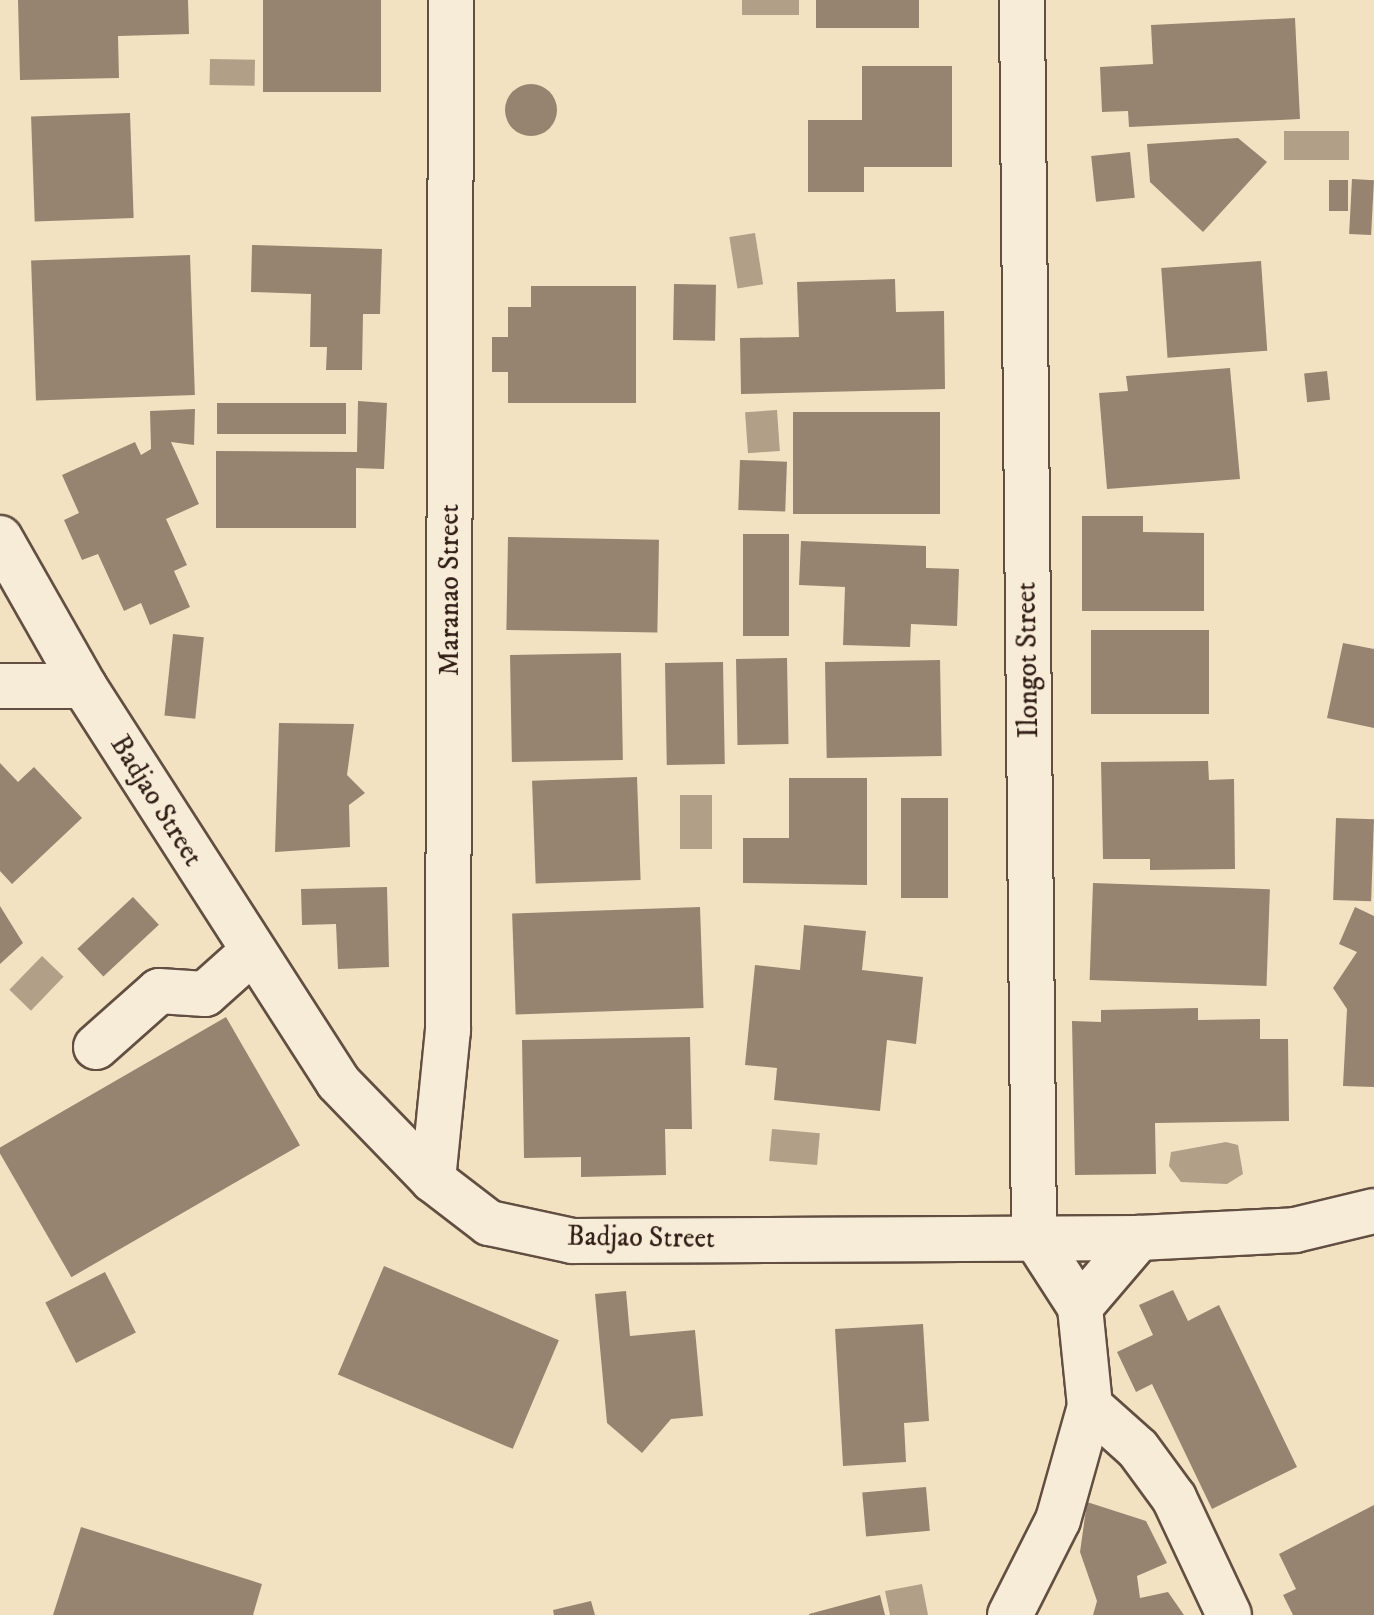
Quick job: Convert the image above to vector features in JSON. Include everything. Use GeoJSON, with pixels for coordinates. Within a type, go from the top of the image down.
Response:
{"type":"FeatureCollection","features":[{"type":"Feature","properties":{"kind":"street","name":"Maranao Street"},"geometry":{"type":"LineString","coordinates":[[433,1180],[448,1031],[451,0]]}},
{"type":"Feature","properties":{"kind":"street","name":"Ilongot Street"},"geometry":{"type":"LineString","coordinates":[[1022,0],[1034,1236]]}},
{"type":"Feature","properties":{"kind":"street","name":"Badjao Street"},"geometry":{"type":"LineString","coordinates":[[0,538],[84,686],[338,1082],[433,1180],[489,1223],[572,1241],[1034,1236],[1139,1238],[1295,1230],[1374,1211]]}},
{"type":"Feature","properties":{"kind":"street"},"geometry":{"type":"LineString","coordinates":[[0,686],[84,686]]}},
{"type":"Feature","properties":{"kind":"street"},"geometry":{"type":"LineString","coordinates":[[96,1047],[159,991],[205,994],[252,952]]}},
{"type":"Feature","properties":{"kind":"street"},"geometry":{"type":"LineString","coordinates":[[1010,1615],[1058,1520],[1090,1406],[1080,1307],[1034,1236]]}},
{"type":"Feature","properties":{"kind":"street"},"geometry":{"type":"LineString","coordinates":[[1080,1307],[1139,1238]]}},
{"type":"Feature","properties":{"kind":"street"},"geometry":{"type":"LineString","coordinates":[[1090,1406],[1138,1449],[1174,1498],[1229,1615]]}},
{"type":"Feature","properties":{"kind":"shaded area"},"geometry":{"type":"Polygon","coordinates":[[[742,0],[799,0],[799,15],[742,15],[742,0]]]}},
{"type":"Feature","properties":{"kind":"shaded area"},"geometry":{"type":"Polygon","coordinates":[[[210,59],[255,60],[255,86],[210,85],[210,59]]]}},
{"type":"Feature","properties":{"kind":"shaded area"},"geometry":{"type":"Polygon","coordinates":[[[1284,131],[1349,131],[1349,160],[1284,160],[1284,131]]]}},
{"type":"Feature","properties":{"kind":"shaded area"},"geometry":{"type":"Polygon","coordinates":[[[755,233],[763,284],[737,288],[729,237],[755,233]]]}},
{"type":"Feature","properties":{"kind":"shaded area"},"geometry":{"type":"Polygon","coordinates":[[[777,410],[780,451],[748,453],[745,412],[777,410]]]}},
{"type":"Feature","properties":{"kind":"shaded area"},"geometry":{"type":"Polygon","coordinates":[[[680,795],[712,795],[712,849],[680,849],[680,795]]]}},
{"type":"Feature","properties":{"kind":"shaded area"},"geometry":{"type":"Polygon","coordinates":[[[42,956],[64,977],[31,1011],[9,990],[42,956]]]}},
{"type":"Feature","properties":{"kind":"shaded area"},"geometry":{"type":"Polygon","coordinates":[[[772,1129],[820,1133],[817,1165],[769,1161],[772,1129]]]}},
{"type":"Feature","properties":{"kind":"shaded area"},"geometry":{"type":"Polygon","coordinates":[[[1226,1142],[1238,1145],[1243,1174],[1227,1184],[1181,1182],[1169,1166],[1171,1152],[1226,1142]]]}},
{"type":"Feature","properties":{"kind":"shaded area"},"geometry":{"type":"Polygon","coordinates":[[[922,1584],[928,1615],[890,1615],[885,1591],[922,1584]]]}},
{"type":"Feature","properties":{"kind":"building"},"geometry":{"type":"Polygon","coordinates":[[[18,0],[188,0],[189,34],[118,36],[119,78],[20,80],[18,0]]]}},
{"type":"Feature","properties":{"kind":"building"},"geometry":{"type":"Polygon","coordinates":[[[263,0],[381,0],[381,92],[263,92],[263,0]]]}},
{"type":"Feature","properties":{"kind":"building"},"geometry":{"type":"Polygon","coordinates":[[[816,0],[919,0],[919,28],[816,28],[816,0]]]}},
{"type":"Feature","properties":{"kind":"building"},"geometry":{"type":"Polygon","coordinates":[[[1295,18],[1300,119],[1129,127],[1128,111],[1102,112],[1100,67],[1153,64],[1151,25],[1295,18]]]}},
{"type":"Feature","properties":{"kind":"building"},"geometry":{"type":"Polygon","coordinates":[[[862,66],[952,66],[952,167],[864,167],[864,192],[808,192],[808,120],[862,120],[862,66]]]}},
{"type":"Feature","properties":{"kind":"building"},"geometry":{"type":"Polygon","coordinates":[[[531,84],[550,91],[557,110],[550,129],[531,136],[512,129],[505,110],[512,91],[531,84]]]}},
{"type":"Feature","properties":{"kind":"building"},"geometry":{"type":"Polygon","coordinates":[[[130,113],[134,218],[35,221],[31,116],[130,113]]]}},
{"type":"Feature","properties":{"kind":"building"},"geometry":{"type":"Polygon","coordinates":[[[1238,138],[1267,162],[1203,232],[1150,182],[1147,144],[1238,138]]]}},
{"type":"Feature","properties":{"kind":"building"},"geometry":{"type":"Polygon","coordinates":[[[1130,152],[1135,198],[1096,202],[1091,156],[1130,152]]]}},
{"type":"Feature","properties":{"kind":"building"},"geometry":{"type":"Polygon","coordinates":[[[1352,179],[1374,180],[1371,235],[1349,234],[1352,179]]]}},
{"type":"Feature","properties":{"kind":"building"},"geometry":{"type":"Polygon","coordinates":[[[1329,180],[1348,180],[1348,211],[1329,211],[1329,180]]]}},
{"type":"Feature","properties":{"kind":"building"},"geometry":{"type":"Polygon","coordinates":[[[252,245],[382,249],[380,314],[363,314],[362,370],[326,370],[327,347],[310,347],[311,294],[251,292],[252,245]]]}},
{"type":"Feature","properties":{"kind":"building"},"geometry":{"type":"Polygon","coordinates":[[[190,255],[195,395],[36,400],[31,261],[190,255]]]}},
{"type":"Feature","properties":{"kind":"building"},"geometry":{"type":"Polygon","coordinates":[[[1261,261],[1267,351],[1168,358],[1161,268],[1261,261]]]}},
{"type":"Feature","properties":{"kind":"building"},"geometry":{"type":"Polygon","coordinates":[[[895,279],[896,312],[944,311],[945,389],[741,394],[740,338],[799,337],[797,282],[895,279]]]}},
{"type":"Feature","properties":{"kind":"building"},"geometry":{"type":"Polygon","coordinates":[[[674,284],[716,285],[715,341],[673,340],[674,284]]]}},
{"type":"Feature","properties":{"kind":"building"},"geometry":{"type":"Polygon","coordinates":[[[531,286],[636,286],[636,403],[508,403],[508,372],[492,372],[492,337],[508,337],[508,307],[531,307],[531,286]]]}},
{"type":"Feature","properties":{"kind":"building"},"geometry":{"type":"Polygon","coordinates":[[[1230,368],[1240,479],[1107,489],[1099,393],[1128,391],[1126,376],[1230,368]]]}},
{"type":"Feature","properties":{"kind":"building"},"geometry":{"type":"Polygon","coordinates":[[[1327,371],[1330,400],[1307,402],[1304,373],[1327,371]]]}},
{"type":"Feature","properties":{"kind":"building"},"geometry":{"type":"Polygon","coordinates":[[[358,401],[387,403],[384,469],[356,468],[356,528],[216,528],[216,451],[357,452],[358,401]]]}},
{"type":"Feature","properties":{"kind":"building"},"geometry":{"type":"Polygon","coordinates":[[[217,403],[346,403],[346,434],[217,434],[217,403]]]}},
{"type":"Feature","properties":{"kind":"building"},"geometry":{"type":"Polygon","coordinates":[[[195,409],[194,445],[171,442],[199,504],[166,519],[187,565],[174,571],[190,607],[150,625],[141,603],[124,611],[98,554],[82,560],[64,520],[79,513],[62,475],[135,442],[141,455],[151,449],[150,411],[195,409]]]}},
{"type":"Feature","properties":{"kind":"building"},"geometry":{"type":"Polygon","coordinates":[[[793,412],[940,412],[940,514],[793,514],[793,412]]]}},
{"type":"Feature","properties":{"kind":"building"},"geometry":{"type":"Polygon","coordinates":[[[740,460],[787,462],[785,512],[738,510],[740,460]]]}},
{"type":"Feature","properties":{"kind":"building"},"geometry":{"type":"Polygon","coordinates":[[[1082,516],[1143,516],[1143,532],[1204,533],[1204,611],[1082,611],[1082,516]]]}},
{"type":"Feature","properties":{"kind":"building"},"geometry":{"type":"Polygon","coordinates":[[[743,534],[789,534],[789,636],[743,636],[743,534]]]}},
{"type":"Feature","properties":{"kind":"building"},"geometry":{"type":"Polygon","coordinates":[[[508,537],[659,540],[657,633],[506,630],[508,537]]]}},
{"type":"Feature","properties":{"kind":"building"},"geometry":{"type":"Polygon","coordinates":[[[801,541],[926,546],[926,568],[959,569],[957,626],[911,624],[910,647],[843,645],[845,587],[799,585],[801,541]]]}},
{"type":"Feature","properties":{"kind":"building"},"geometry":{"type":"Polygon","coordinates":[[[1091,630],[1209,630],[1209,714],[1091,714],[1091,630]]]}},
{"type":"Feature","properties":{"kind":"building"},"geometry":{"type":"Polygon","coordinates":[[[173,634],[204,637],[195,719],[164,716],[173,634]]]}},
{"type":"Feature","properties":{"kind":"building"},"geometry":{"type":"Polygon","coordinates":[[[1343,643],[1374,649],[1374,728],[1327,718],[1343,643]]]}},
{"type":"Feature","properties":{"kind":"building"},"geometry":{"type":"Polygon","coordinates":[[[621,653],[623,760],[512,762],[510,655],[621,653]]]}},
{"type":"Feature","properties":{"kind":"building"},"geometry":{"type":"Polygon","coordinates":[[[787,658],[789,744],[738,745],[736,659],[787,658]]]}},
{"type":"Feature","properties":{"kind":"building"},"geometry":{"type":"Polygon","coordinates":[[[940,660],[942,756],[827,758],[825,662],[940,660]]]}},
{"type":"Feature","properties":{"kind":"building"},"geometry":{"type":"Polygon","coordinates":[[[723,662],[725,764],[667,765],[665,663],[723,662]]]}},
{"type":"Feature","properties":{"kind":"building"},"geometry":{"type":"Polygon","coordinates":[[[279,723],[354,724],[347,775],[365,793],[349,805],[350,847],[275,852],[279,723]]]}},
{"type":"Feature","properties":{"kind":"building"},"geometry":{"type":"Polygon","coordinates":[[[1208,761],[1209,780],[1234,779],[1235,869],[1150,870],[1150,859],[1103,859],[1101,762],[1208,761]]]}},
{"type":"Feature","properties":{"kind":"building"},"geometry":{"type":"Polygon","coordinates":[[[0,763],[18,782],[34,767],[82,818],[12,884],[0,871],[0,763]]]}},
{"type":"Feature","properties":{"kind":"building"},"geometry":{"type":"Polygon","coordinates":[[[637,777],[641,880],[536,884],[532,781],[637,777]]]}},
{"type":"Feature","properties":{"kind":"building"},"geometry":{"type":"Polygon","coordinates":[[[789,778],[867,778],[867,885],[743,883],[743,838],[789,838],[789,778]]]}},
{"type":"Feature","properties":{"kind":"building"},"geometry":{"type":"Polygon","coordinates":[[[901,798],[948,798],[948,898],[901,898],[901,798]]]}},
{"type":"Feature","properties":{"kind":"building"},"geometry":{"type":"Polygon","coordinates":[[[1336,818],[1374,819],[1371,901],[1333,900],[1336,818]]]}},
{"type":"Feature","properties":{"kind":"building"},"geometry":{"type":"Polygon","coordinates":[[[1093,883],[1270,889],[1267,986],[1090,980],[1093,883]]]}},
{"type":"Feature","properties":{"kind":"building"},"geometry":{"type":"Polygon","coordinates":[[[387,887],[389,967],[338,969],[336,924],[302,925],[301,889],[387,887]]]}},
{"type":"Feature","properties":{"kind":"building"},"geometry":{"type":"Polygon","coordinates":[[[133,897],[159,925],[103,977],[77,949],[133,897]]]}},
{"type":"Feature","properties":{"kind":"building"},"geometry":{"type":"Polygon","coordinates":[[[0,906],[23,943],[0,964],[0,906]]]}},
{"type":"Feature","properties":{"kind":"building"},"geometry":{"type":"Polygon","coordinates":[[[700,907],[704,1008],[516,1014],[512,914],[700,907]]]}},
{"type":"Feature","properties":{"kind":"building"},"geometry":{"type":"Polygon","coordinates":[[[1355,907],[1374,916],[1374,1087],[1343,1086],[1347,1009],[1333,988],[1357,952],[1339,944],[1355,907]]]}},
{"type":"Feature","properties":{"kind":"building"},"geometry":{"type":"Polygon","coordinates":[[[804,925],[866,931],[862,970],[923,977],[916,1044],[887,1040],[880,1111],[774,1100],[777,1068],[745,1065],[755,965],[800,970],[804,925]]]}},
{"type":"Feature","properties":{"kind":"building"},"geometry":{"type":"Polygon","coordinates":[[[1198,1008],[1198,1020],[1260,1019],[1260,1039],[1288,1039],[1289,1121],[1155,1123],[1156,1174],[1075,1175],[1072,1021],[1101,1022],[1101,1010],[1198,1008]]]}},
{"type":"Feature","properties":{"kind":"building"},"geometry":{"type":"Polygon","coordinates":[[[226,1017],[300,1145],[71,1277],[0,1154],[0,1147],[226,1017]]]}},
{"type":"Feature","properties":{"kind":"building"},"geometry":{"type":"Polygon","coordinates":[[[690,1037],[692,1129],[665,1129],[666,1175],[581,1177],[581,1157],[524,1158],[522,1040],[690,1037]]]}},
{"type":"Feature","properties":{"kind":"building"},"geometry":{"type":"Polygon","coordinates":[[[384,1266],[559,1340],[513,1449],[338,1375],[384,1266]]]}},
{"type":"Feature","properties":{"kind":"building"},"geometry":{"type":"Polygon","coordinates":[[[105,1272],[136,1333],[76,1363],[45,1302],[105,1272]]]}},
{"type":"Feature","properties":{"kind":"building"},"geometry":{"type":"Polygon","coordinates":[[[1173,1290],[1188,1321],[1219,1305],[1297,1467],[1212,1509],[1152,1384],[1136,1392],[1117,1352],[1153,1335],[1139,1305],[1173,1290]]]}},
{"type":"Feature","properties":{"kind":"building"},"geometry":{"type":"Polygon","coordinates":[[[626,1291],[630,1336],[695,1330],[703,1416],[671,1419],[642,1453],[607,1423],[595,1294],[626,1291]]]}},
{"type":"Feature","properties":{"kind":"building"},"geometry":{"type":"Polygon","coordinates":[[[923,1324],[929,1421],[904,1423],[906,1462],[843,1466],[835,1329],[923,1324]]]}},
{"type":"Feature","properties":{"kind":"building"},"geometry":{"type":"Polygon","coordinates":[[[926,1487],[930,1531],[866,1536],[862,1493],[926,1487]]]}},
{"type":"Feature","properties":{"kind":"building"},"geometry":{"type":"Polygon","coordinates":[[[1087,1502],[1146,1521],[1167,1563],[1137,1576],[1140,1598],[1168,1592],[1184,1615],[1093,1615],[1097,1601],[1080,1552],[1087,1502]]]}},
{"type":"Feature","properties":{"kind":"building"},"geometry":{"type":"Polygon","coordinates":[[[1374,1505],[1374,1615],[1293,1615],[1283,1595],[1296,1589],[1279,1554],[1374,1505]]]}},
{"type":"Feature","properties":{"kind":"building"},"geometry":{"type":"Polygon","coordinates":[[[81,1527],[262,1584],[253,1615],[53,1615],[81,1527]]]}},
{"type":"Feature","properties":{"kind":"building"},"geometry":{"type":"Polygon","coordinates":[[[880,1595],[885,1615],[809,1615],[809,1614],[880,1595]]]}},
{"type":"Feature","properties":{"kind":"building"},"geometry":{"type":"Polygon","coordinates":[[[591,1601],[595,1615],[554,1615],[553,1610],[591,1601]]]}}]}
